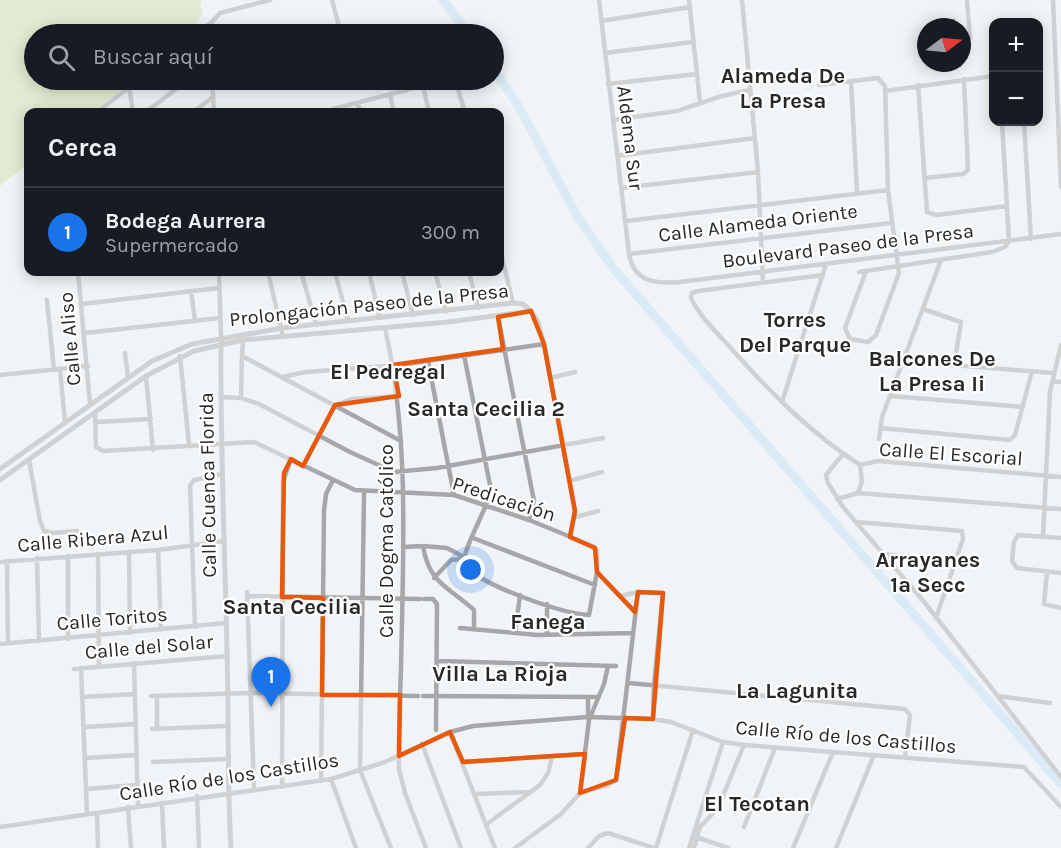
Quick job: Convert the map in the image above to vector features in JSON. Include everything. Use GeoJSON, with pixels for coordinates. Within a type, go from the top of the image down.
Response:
{"type":"FeatureCollection","features":[{"type":"Feature","properties":{"kind":"street"},"geometry":{"type":"LineString","coordinates":[[209,24],[220,13],[270,0]]}},
{"type":"Feature","properties":{"kind":"street"},"geometry":{"type":"LineString","coordinates":[[333,0],[339,24]]}},
{"type":"Feature","properties":{"kind":"street","name":"Aldema Sur"},"geometry":{"type":"LineString","coordinates":[[599,0],[629,254],[632,266],[640,276]]}},
{"type":"Feature","properties":{"kind":"street"},"geometry":{"type":"LineString","coordinates":[[689,0],[700,102]]}},
{"type":"Feature","properties":{"kind":"street"},"geometry":{"type":"LineString","coordinates":[[742,0],[758,172],[764,282],[823,275]]}},
{"type":"Feature","properties":{"kind":"street"},"geometry":{"type":"LineString","coordinates":[[967,0],[968,18]]}},
{"type":"Feature","properties":{"kind":"street"},"geometry":{"type":"LineString","coordinates":[[1053,0],[1061,187]]}},
{"type":"Feature","properties":{"kind":"street"},"geometry":{"type":"LineString","coordinates":[[602,21],[690,7]]}},
{"type":"Feature","properties":{"kind":"street"},"geometry":{"type":"LineString","coordinates":[[605,52],[693,42]]}},
{"type":"Feature","properties":{"kind":"street"},"geometry":{"type":"LineString","coordinates":[[608,84],[697,74]]}},
{"type":"Feature","properties":{"kind":"street"},"geometry":{"type":"LineString","coordinates":[[885,91],[989,76]]}},
{"type":"Feature","properties":{"kind":"street"},"geometry":{"type":"LineString","coordinates":[[819,86],[880,79],[885,91],[888,190],[894,254],[899,267],[897,280],[876,335],[867,342],[850,339],[845,328],[866,271]]}},
{"type":"Feature","properties":{"kind":"street"},"geometry":{"type":"LineString","coordinates":[[924,178],[963,174],[968,170],[964,79]]}},
{"type":"Feature","properties":{"kind":"street"},"geometry":{"type":"LineString","coordinates":[[851,81],[856,193]]}},
{"type":"Feature","properties":{"kind":"street"},"geometry":{"type":"LineString","coordinates":[[918,85],[925,209],[932,215],[1007,206]]}},
{"type":"Feature","properties":{"kind":"street"},"geometry":{"type":"LineString","coordinates":[[102,108],[125,90]]}},
{"type":"Feature","properties":{"kind":"street"},"geometry":{"type":"LineString","coordinates":[[129,90],[132,108]]}},
{"type":"Feature","properties":{"kind":"street"},"geometry":{"type":"LineString","coordinates":[[151,108],[175,90]]}},
{"type":"Feature","properties":{"kind":"street"},"geometry":{"type":"LineString","coordinates":[[213,90],[214,108]]}},
{"type":"Feature","properties":{"kind":"street"},"geometry":{"type":"LineString","coordinates":[[340,108],[406,90]]}},
{"type":"Feature","properties":{"kind":"street"},"geometry":{"type":"LineString","coordinates":[[424,90],[428,108]]}},
{"type":"Feature","properties":{"kind":"street"},"geometry":{"type":"LineString","coordinates":[[458,90],[464,108]]}},
{"type":"Feature","properties":{"kind":"street"},"geometry":{"type":"LineString","coordinates":[[613,120],[677,111],[700,102],[750,90]]}},
{"type":"Feature","properties":{"kind":"street"},"geometry":{"type":"LineString","coordinates":[[390,94],[393,108]]}},
{"type":"Feature","properties":{"kind":"street"},"geometry":{"type":"LineString","coordinates":[[198,108],[213,97]]}},
{"type":"Feature","properties":{"kind":"street"},"geometry":{"type":"LineString","coordinates":[[358,103],[359,108]]}},
{"type":"Feature","properties":{"kind":"street"},"geometry":{"type":"LineString","coordinates":[[859,272],[992,252],[1005,248],[1009,241],[1002,126]]}},
{"type":"Feature","properties":{"kind":"street"},"geometry":{"type":"LineString","coordinates":[[1024,126],[1031,239]]}},
{"type":"Feature","properties":{"kind":"street"},"geometry":{"type":"LineString","coordinates":[[617,156],[755,138]]}},
{"type":"Feature","properties":{"kind":"street"},"geometry":{"type":"LineString","coordinates":[[622,188],[758,172]]}},
{"type":"Feature","properties":{"kind":"street"},"geometry":{"type":"LineString","coordinates":[[626,221],[888,190]]}},
{"type":"Feature","properties":{"kind":"street","name":"Calle Alameda Oriente"},"geometry":{"type":"LineString","coordinates":[[629,254],[891,223]]}},
{"type":"Feature","properties":{"kind":"street","name":"Boulevard Paseo de la Presa"},"geometry":{"type":"LineString","coordinates":[[640,276],[649,282],[669,283],[1061,234]]}},
{"type":"Feature","properties":{"kind":"street"},"geometry":{"type":"LineString","coordinates":[[879,439],[880,428],[903,361],[941,260]]}},
{"type":"Feature","properties":{"kind":"street"},"geometry":{"type":"LineString","coordinates":[[782,402],[826,264]]}},
{"type":"Feature","properties":{"kind":"street"},"geometry":{"type":"LineString","coordinates":[[504,266],[513,303]]}},
{"type":"Feature","properties":{"kind":"street","name":"Calle Aliso"},"geometry":{"type":"LineString","coordinates":[[78,276],[90,404]]}},
{"type":"Feature","properties":{"kind":"street"},"geometry":{"type":"LineString","coordinates":[[219,276],[221,337]]}},
{"type":"Feature","properties":{"kind":"street"},"geometry":{"type":"LineString","coordinates":[[269,276],[283,337]]}},
{"type":"Feature","properties":{"kind":"street"},"geometry":{"type":"LineString","coordinates":[[302,276],[316,324]]}},
{"type":"Feature","properties":{"kind":"street"},"geometry":{"type":"LineString","coordinates":[[335,276],[348,321]]}},
{"type":"Feature","properties":{"kind":"street"},"geometry":{"type":"LineString","coordinates":[[370,276],[380,318]]}},
{"type":"Feature","properties":{"kind":"street"},"geometry":{"type":"LineString","coordinates":[[403,276],[413,316]]}},
{"type":"Feature","properties":{"kind":"street"},"geometry":{"type":"LineString","coordinates":[[436,276],[446,312]]}},
{"type":"Feature","properties":{"kind":"street"},"geometry":{"type":"LineString","coordinates":[[471,276],[478,308]]}},
{"type":"Feature","properties":{"kind":"street","name":"Calle El Escorial"},"geometry":{"type":"LineString","coordinates":[[764,282],[694,291],[691,298],[782,402],[815,434],[843,454],[860,465],[878,460],[1061,477]]}},
{"type":"Feature","properties":{"kind":"street"},"geometry":{"type":"LineString","coordinates":[[82,304],[219,288]]}},
{"type":"Feature","properties":{"kind":"street"},"geometry":{"type":"LineString","coordinates":[[191,291],[195,321]]}},
{"type":"Feature","properties":{"kind":"street"},"geometry":{"type":"LineString","coordinates":[[47,300],[65,422]]}},
{"type":"Feature","properties":{"kind":"street","name":"Prolongación Paseo de la Presa"},"geometry":{"type":"LineString","coordinates":[[23,452],[128,377],[165,354],[221,337],[316,324],[413,316],[513,303],[523,304],[531,312]]}},
{"type":"Feature","properties":{"kind":"street"},"geometry":{"type":"LineString","coordinates":[[923,309],[961,322],[954,366]]}},
{"type":"Feature","properties":{"kind":"street"},"geometry":{"type":"LineString","coordinates":[[531,312],[538,321],[544,344],[576,517],[570,537]]}},
{"type":"Feature","properties":{"kind":"street","name":"Prolongación Paseo de la Presa"},"geometry":{"type":"LineString","coordinates":[[6,475],[146,376],[180,356],[243,340],[531,312]]}},
{"type":"Feature","properties":{"kind":"street"},"geometry":{"type":"LineString","coordinates":[[498,317],[534,501],[529,520]]}},
{"type":"Feature","properties":{"kind":"street"},"geometry":{"type":"LineString","coordinates":[[85,333],[220,318]]}},
{"type":"Feature","properties":{"kind":"street","name":"Calle Dogma Católico"},"geometry":{"type":"LineString","coordinates":[[385,328],[399,396],[401,441],[403,547],[399,756],[401,780],[426,848]]}},
{"type":"Feature","properties":{"kind":"street","name":"Calle Cuenca Florida"},"geometry":{"type":"LineString","coordinates":[[221,337],[221,443],[227,656],[226,759],[231,848]]}},
{"type":"Feature","properties":{"kind":"street"},"geometry":{"type":"LineString","coordinates":[[241,398],[243,340]]}},
{"type":"Feature","properties":{"kind":"street"},"geometry":{"type":"LineString","coordinates":[[282,377],[306,372],[428,361],[544,344]]}},
{"type":"Feature","properties":{"kind":"street"},"geometry":{"type":"LineString","coordinates":[[1043,536],[1052,381],[1061,345]]}},
{"type":"Feature","properties":{"kind":"street"},"geometry":{"type":"LineString","coordinates":[[125,353],[128,377]]}},
{"type":"Feature","properties":{"kind":"street"},"geometry":{"type":"LineString","coordinates":[[464,355],[491,490],[473,538],[462,557],[464,566],[479,578],[520,595],[588,615],[591,613],[597,572]]}},
{"type":"Feature","properties":{"kind":"street"},"geometry":{"type":"LineString","coordinates":[[180,356],[189,445]]}},
{"type":"Feature","properties":{"kind":"street"},"geometry":{"type":"LineString","coordinates":[[242,356],[401,441]]}},
{"type":"Feature","properties":{"kind":"street"},"geometry":{"type":"LineString","coordinates":[[428,361],[454,495]]}},
{"type":"Feature","properties":{"kind":"street"},"geometry":{"type":"LineString","coordinates":[[903,361],[1053,373]]}},
{"type":"Feature","properties":{"kind":"street"},"geometry":{"type":"LineString","coordinates":[[0,375],[88,366]]}},
{"type":"Feature","properties":{"kind":"street"},"geometry":{"type":"LineString","coordinates":[[880,428],[1006,441],[1015,435],[1032,371]]}},
{"type":"Feature","properties":{"kind":"street"},"geometry":{"type":"LineString","coordinates":[[550,378],[575,372]]}},
{"type":"Feature","properties":{"kind":"street"},"geometry":{"type":"LineString","coordinates":[[146,376],[153,450]]}},
{"type":"Feature","properties":{"kind":"street"},"geometry":{"type":"LineString","coordinates":[[1052,381],[1061,382]]}},
{"type":"Feature","properties":{"kind":"street"},"geometry":{"type":"LineString","coordinates":[[303,466],[335,405],[352,399],[399,396]]}},
{"type":"Feature","properties":{"kind":"street"},"geometry":{"type":"LineString","coordinates":[[891,396],[1023,407]]}},
{"type":"Feature","properties":{"kind":"street"},"geometry":{"type":"LineString","coordinates":[[221,397],[241,398],[259,404],[382,468],[401,472],[603,438]]}},
{"type":"Feature","properties":{"kind":"street","name":"Calle Aliso"},"geometry":{"type":"LineString","coordinates":[[95,412],[96,447]]}},
{"type":"Feature","properties":{"kind":"street"},"geometry":{"type":"LineString","coordinates":[[96,422],[151,419]]}},
{"type":"Feature","properties":{"kind":"street","name":"Predicación"},"geometry":{"type":"LineString","coordinates":[[96,447],[106,451],[153,450],[189,445],[254,442],[332,482],[364,493],[454,495],[529,520],[593,546],[598,555],[597,572]]}},
{"type":"Feature","properties":{"kind":"street"},"geometry":{"type":"LineString","coordinates":[[0,469],[23,452]]}},
{"type":"Feature","properties":{"kind":"street"},"geometry":{"type":"LineString","coordinates":[[0,480],[6,475],[4,469],[23,452]]}},
{"type":"Feature","properties":{"kind":"street"},"geometry":{"type":"LineString","coordinates":[[843,454],[827,471],[826,480],[837,499],[936,618],[1060,775]]}},
{"type":"Feature","properties":{"kind":"street"},"geometry":{"type":"LineString","coordinates":[[29,459],[40,521],[44,531],[52,533],[77,531]]}},
{"type":"Feature","properties":{"kind":"street"},"geometry":{"type":"LineString","coordinates":[[282,787],[283,481],[291,459]]}},
{"type":"Feature","properties":{"kind":"street"},"geometry":{"type":"LineString","coordinates":[[858,493],[862,481],[860,465]]}},
{"type":"Feature","properties":{"kind":"street"},"geometry":{"type":"LineString","coordinates":[[569,481],[602,472]]}},
{"type":"Feature","properties":{"kind":"street"},"geometry":{"type":"LineString","coordinates":[[195,627],[191,482],[199,478],[222,474]]}},
{"type":"Feature","properties":{"kind":"street"},"geometry":{"type":"LineString","coordinates":[[321,781],[324,501],[332,482]]}},
{"type":"Feature","properties":{"kind":"street"},"geometry":{"type":"LineString","coordinates":[[364,493],[360,770],[391,848]]}},
{"type":"Feature","properties":{"kind":"street"},"geometry":{"type":"LineString","coordinates":[[837,499],[858,493],[1061,509]]}},
{"type":"Feature","properties":{"kind":"street"},"geometry":{"type":"LineString","coordinates":[[576,517],[598,512]]}},
{"type":"Feature","properties":{"kind":"street"},"geometry":{"type":"LineString","coordinates":[[856,522],[960,529],[964,533],[936,618]]}},
{"type":"Feature","properties":{"kind":"street"},"geometry":{"type":"LineString","coordinates":[[1061,538],[1018,536],[1014,542],[1012,561],[1017,568],[1061,573]]}},
{"type":"Feature","properties":{"kind":"street"},"geometry":{"type":"LineString","coordinates":[[473,538],[595,585]]}},
{"type":"Feature","properties":{"kind":"street","name":"Calle Ribera Azul"},"geometry":{"type":"LineString","coordinates":[[0,562],[158,550],[224,541]]}},
{"type":"Feature","properties":{"kind":"street"},"geometry":{"type":"LineString","coordinates":[[423,546],[428,570],[434,578],[473,609],[474,629]]}},
{"type":"Feature","properties":{"kind":"street"},"geometry":{"type":"LineString","coordinates":[[403,547],[447,548],[462,557]]}},
{"type":"Feature","properties":{"kind":"street"},"geometry":{"type":"LineString","coordinates":[[158,550],[161,630]]}},
{"type":"Feature","properties":{"kind":"street"},"geometry":{"type":"LineString","coordinates":[[129,552],[130,633]]}},
{"type":"Feature","properties":{"kind":"street"},"geometry":{"type":"LineString","coordinates":[[98,554],[99,666]]}},
{"type":"Feature","properties":{"kind":"street"},"geometry":{"type":"LineString","coordinates":[[882,554],[955,561]]}},
{"type":"Feature","properties":{"kind":"street"},"geometry":{"type":"LineString","coordinates":[[68,556],[68,639]]}},
{"type":"Feature","properties":{"kind":"street"},"geometry":{"type":"LineString","coordinates":[[434,578],[451,560],[462,557]]}},
{"type":"Feature","properties":{"kind":"street"},"geometry":{"type":"LineString","coordinates":[[38,558],[39,641]]}},
{"type":"Feature","properties":{"kind":"street"},"geometry":{"type":"LineString","coordinates":[[7,561],[8,644]]}},
{"type":"Feature","properties":{"kind":"street"},"geometry":{"type":"LineString","coordinates":[[597,572],[635,611]]}},
{"type":"Feature","properties":{"kind":"street"},"geometry":{"type":"LineString","coordinates":[[1047,572],[1044,604],[1061,608]]}},
{"type":"Feature","properties":{"kind":"street"},"geometry":{"type":"LineString","coordinates":[[621,596],[638,592],[663,593],[653,719]]}},
{"type":"Feature","properties":{"kind":"street"},"geometry":{"type":"LineString","coordinates":[[515,848],[561,813],[580,793],[608,785],[616,780],[638,592]]}},
{"type":"Feature","properties":{"kind":"street"},"geometry":{"type":"LineString","coordinates":[[254,789],[247,594],[282,597],[433,599],[437,604],[436,730]]}},
{"type":"Feature","properties":{"kind":"street"},"geometry":{"type":"LineString","coordinates":[[515,633],[520,595]]}},
{"type":"Feature","properties":{"kind":"street"},"geometry":{"type":"LineString","coordinates":[[547,604],[547,634]]}},
{"type":"Feature","properties":{"kind":"street","name":"Calle Toritos"},"geometry":{"type":"LineString","coordinates":[[0,644],[226,623]]}},
{"type":"Feature","properties":{"kind":"street"},"geometry":{"type":"LineString","coordinates":[[460,628],[547,634],[633,633]]}},
{"type":"Feature","properties":{"kind":"street","name":"Calle del Solar"},"geometry":{"type":"LineString","coordinates":[[74,669],[227,656]]}},
{"type":"Feature","properties":{"kind":"street"},"geometry":{"type":"LineString","coordinates":[[438,661],[616,666]]}},
{"type":"Feature","properties":{"kind":"street"},"geometry":{"type":"LineString","coordinates":[[134,663],[138,806]]}},
{"type":"Feature","properties":{"kind":"street"},"geometry":{"type":"LineString","coordinates":[[589,718],[604,684],[608,666]]}},
{"type":"Feature","properties":{"kind":"street"},"geometry":{"type":"LineString","coordinates":[[81,669],[87,814]]}},
{"type":"Feature","properties":{"kind":"street"},"geometry":{"type":"LineString","coordinates":[[629,684],[905,709],[910,715],[906,756]]}},
{"type":"Feature","properties":{"kind":"street"},"geometry":{"type":"LineString","coordinates":[[151,696],[249,693],[281,696],[597,697]]}},
{"type":"Feature","properties":{"kind":"street"},"geometry":{"type":"LineString","coordinates":[[82,697],[135,694]]}},
{"type":"Feature","properties":{"kind":"street"},"geometry":{"type":"LineString","coordinates":[[157,696],[155,729],[226,726]]}},
{"type":"Feature","properties":{"kind":"street"},"geometry":{"type":"LineString","coordinates":[[998,696],[1050,703]]}},
{"type":"Feature","properties":{"kind":"street"},"geometry":{"type":"LineString","coordinates":[[580,793],[589,718],[588,698]]}},
{"type":"Feature","properties":{"kind":"street","name":"Calle Río de los Castillos"},"geometry":{"type":"LineString","coordinates":[[0,827],[197,796],[331,779],[399,756],[450,732],[473,726],[589,718],[653,719],[693,730],[723,742],[744,745],[1024,766],[1061,807]]}},
{"type":"Feature","properties":{"kind":"street"},"geometry":{"type":"LineString","coordinates":[[84,727],[136,724]]}},
{"type":"Feature","properties":{"kind":"street"},"geometry":{"type":"LineString","coordinates":[[588,848],[600,836],[608,833],[655,848],[693,730]]}},
{"type":"Feature","properties":{"kind":"street"},"geometry":{"type":"LineString","coordinates":[[450,732],[476,794],[495,848]]}},
{"type":"Feature","properties":{"kind":"street"},"geometry":{"type":"LineString","coordinates":[[694,848],[695,837],[723,742]]}},
{"type":"Feature","properties":{"kind":"street"},"geometry":{"type":"LineString","coordinates":[[422,744],[461,848]]}},
{"type":"Feature","properties":{"kind":"street"},"geometry":{"type":"LineString","coordinates":[[689,848],[700,826],[718,808],[744,745]]}},
{"type":"Feature","properties":{"kind":"street"},"geometry":{"type":"LineString","coordinates":[[744,827],[775,748]]}},
{"type":"Feature","properties":{"kind":"street"},"geometry":{"type":"LineString","coordinates":[[792,848],[833,752]]}},
{"type":"Feature","properties":{"kind":"street"},"geometry":{"type":"LineString","coordinates":[[463,762],[585,754]]}},
{"type":"Feature","properties":{"kind":"street"},"geometry":{"type":"LineString","coordinates":[[85,758],[136,755]]}},
{"type":"Feature","properties":{"kind":"street"},"geometry":{"type":"LineString","coordinates":[[836,848],[874,755]]}},
{"type":"Feature","properties":{"kind":"street"},"geometry":{"type":"LineString","coordinates":[[487,824],[544,780],[552,757]]}},
{"type":"Feature","properties":{"kind":"street"},"geometry":{"type":"LineString","coordinates":[[153,762],[226,759]]}},
{"type":"Feature","properties":{"kind":"street"},"geometry":{"type":"LineString","coordinates":[[331,779],[357,848]]}},
{"type":"Feature","properties":{"kind":"street"},"geometry":{"type":"LineString","coordinates":[[86,789],[137,786]]}},
{"type":"Feature","properties":{"kind":"street"},"geometry":{"type":"LineString","coordinates":[[476,794],[531,792]]}},
{"type":"Feature","properties":{"kind":"street"},"geometry":{"type":"LineString","coordinates":[[197,796],[199,848]]}},
{"type":"Feature","properties":{"kind":"street"},"geometry":{"type":"LineString","coordinates":[[162,803],[164,848]]}},
{"type":"Feature","properties":{"kind":"street"},"geometry":{"type":"LineString","coordinates":[[129,807],[130,848]]}},
{"type":"Feature","properties":{"kind":"street"},"geometry":{"type":"LineString","coordinates":[[97,813],[98,848]]}},
{"type":"Feature","properties":{"kind":"street"},"geometry":{"type":"LineString","coordinates":[[695,837],[728,848]]}},
{"type":"Feature","properties":{"kind":"highlighted area"},"geometry":{"type":"Polygon","coordinates":[[[531,311],[544,344],[575,511],[570,537],[595,548],[597,572],[635,612],[638,592],[663,593],[653,719],[625,718],[616,780],[580,793],[585,754],[463,762],[450,732],[399,756],[400,695],[322,695],[323,598],[282,597],[284,473],[291,459],[303,466],[335,405],[399,396],[393,365],[503,349],[498,317],[531,311]]]}},
{"type":"Feature","properties":{"kind":"green space"},"geometry":{"type":"Polygon","coordinates":[[[0,0],[202,0],[200,6],[203,11],[197,24],[24,24],[24,90],[122,90],[98,108],[24,108],[24,167],[0,186],[0,0]]]}},
{"type":"Feature","properties":{"kind":"waterway"},"geometry":{"type":"LineString","coordinates":[[443,0],[461,24]]}},
{"type":"Feature","properties":{"kind":"waterway"},"geometry":{"type":"LineString","coordinates":[[504,84],[519,107],[577,216],[614,269],[1061,784]]}},
{"type":"Feature","properties":{"kind":"place","name":"Bodega Aurrera"},"geometry":{"type":"Point","coordinates":[271,707]}},
{"type":"Feature","properties":{"kind":"district","name":"Alameda De La Presa"},"geometry":{"type":"Point","coordinates":[783,88]}},
{"type":"Feature","properties":{"kind":"district","name":"Torres Del Parque"},"geometry":{"type":"Point","coordinates":[795,332]}},
{"type":"Feature","properties":{"kind":"district","name":"El Pedregal"},"geometry":{"type":"Point","coordinates":[388,372]}},
{"type":"Feature","properties":{"kind":"district","name":"Balcones De La Presa Ii"},"geometry":{"type":"Point","coordinates":[932,372]}},
{"type":"Feature","properties":{"kind":"district","name":"Santa Cecilia 2"},"geometry":{"type":"Point","coordinates":[486,409]}},
{"type":"Feature","properties":{"kind":"district","name":"Arrayanes 1a Secc"},"geometry":{"type":"Point","coordinates":[928,572]}},
{"type":"Feature","properties":{"kind":"district","name":"Santa Cecilia"},"geometry":{"type":"Point","coordinates":[292,607]}},
{"type":"Feature","properties":{"kind":"district","name":"Fanega"},"geometry":{"type":"Point","coordinates":[548,622]}},
{"type":"Feature","properties":{"kind":"district","name":"Villa La Rioja"},"geometry":{"type":"Point","coordinates":[500,674]}},
{"type":"Feature","properties":{"kind":"district","name":"La Lagunita"},"geometry":{"type":"Point","coordinates":[797,691]}},
{"type":"Feature","properties":{"kind":"district","name":"El Tecotan"},"geometry":{"type":"Point","coordinates":[757,804]}}]}
